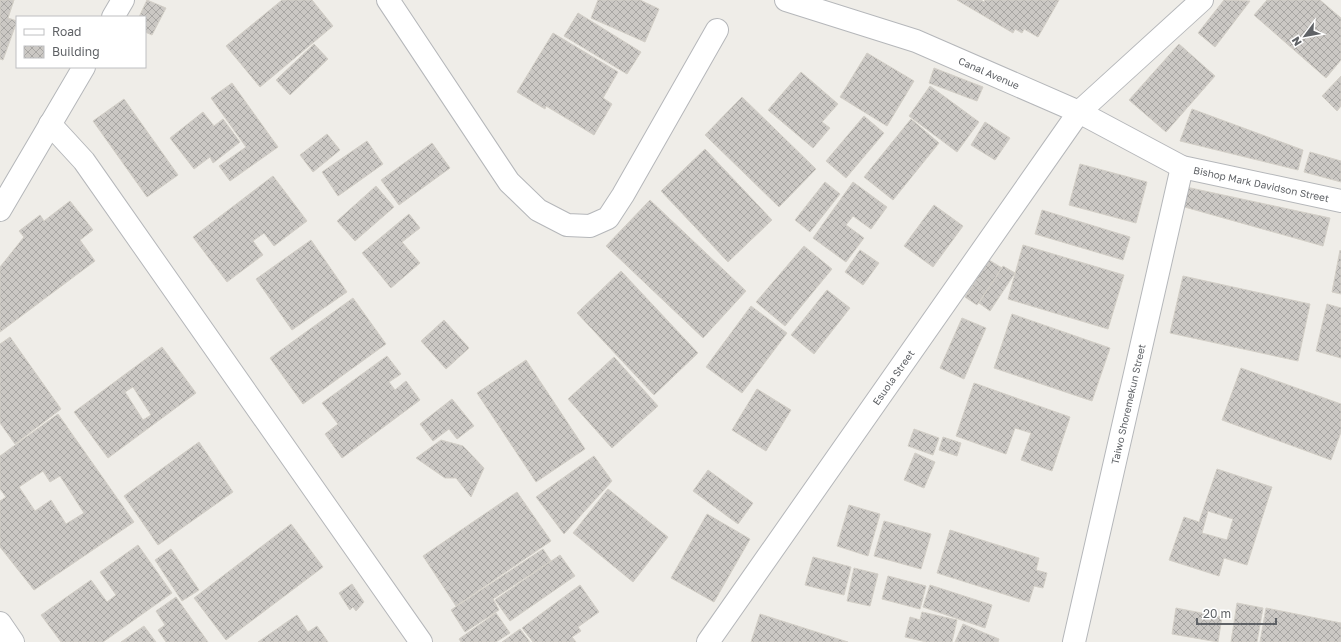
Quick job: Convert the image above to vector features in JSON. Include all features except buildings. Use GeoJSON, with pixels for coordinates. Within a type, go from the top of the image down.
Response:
{"type":"FeatureCollection","features":[{"type":"Feature","properties":{"kind":"street"},"geometry":{"type":"LineString","coordinates":[[114,16],[123,0]]}},
{"type":"Feature","properties":{"kind":"street"},"geometry":{"type":"LineString","coordinates":[[388,0],[509,182],[538,210],[567,225],[590,226],[608,218],[623,195],[717,30]]}},
{"type":"Feature","properties":{"kind":"street","name":"Canal Avenue"},"geometry":{"type":"LineString","coordinates":[[786,0],[916,41],[1079,112],[1182,167]]}},
{"type":"Feature","properties":{"kind":"street","name":"Esuola Street"},"geometry":{"type":"LineString","coordinates":[[708,642],[1079,112],[1202,0]]}},
{"type":"Feature","properties":{"kind":"street"},"geometry":{"type":"LineString","coordinates":[[0,210],[83,68]]}},
{"type":"Feature","properties":{"kind":"street"},"geometry":{"type":"LineString","coordinates":[[50,124],[84,161],[421,642]]}},
{"type":"Feature","properties":{"kind":"street","name":"Bishop Mark Davidson Street"},"geometry":{"type":"LineString","coordinates":[[1182,167],[1341,201]]}},
{"type":"Feature","properties":{"kind":"street","name":"Taiwo Shoremekun Street"},"geometry":{"type":"LineString","coordinates":[[1074,642],[1182,167]]}},
{"type":"Feature","properties":{"kind":"street"},"geometry":{"type":"LineString","coordinates":[[0,623],[13,642]]}}]}
